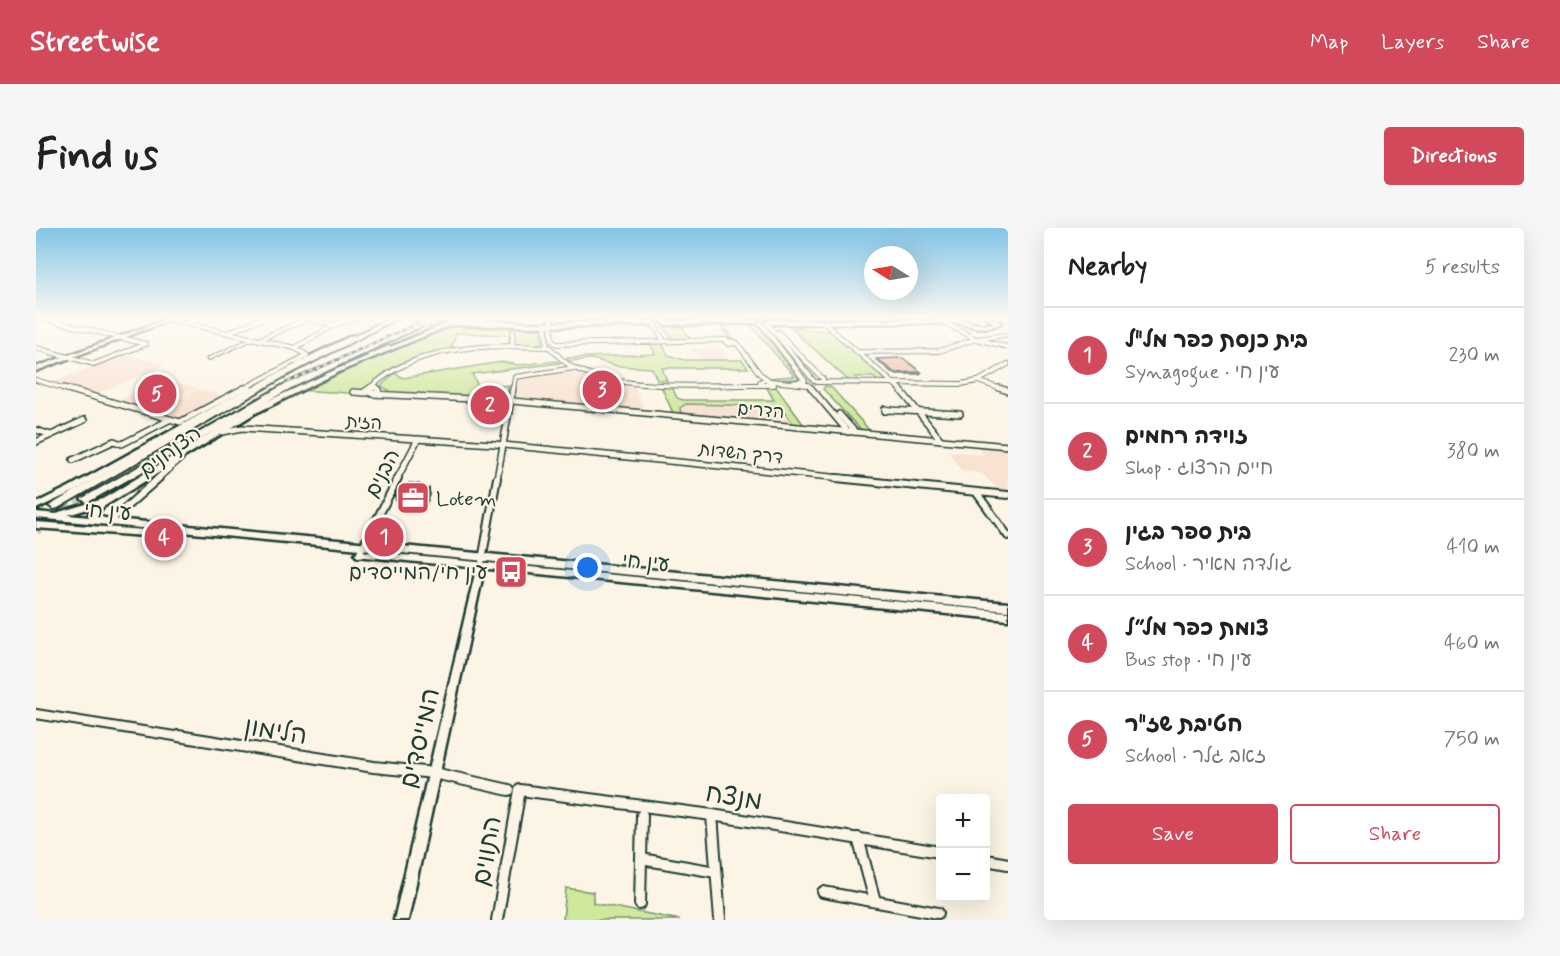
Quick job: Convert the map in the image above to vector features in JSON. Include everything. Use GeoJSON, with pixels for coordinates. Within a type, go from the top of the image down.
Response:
{"type":"FeatureCollection","features":[{"type":"Feature","properties":{"kind":"highway"},"geometry":{"type":"LineString","coordinates":[[54,506],[279,376],[330,350]]}},
{"type":"Feature","properties":{"kind":"highway"},"geometry":{"type":"LineString","coordinates":[[207,418],[308,366],[346,350]]}},
{"type":"Feature","properties":{"kind":"highway"},"geometry":{"type":"LineString","coordinates":[[359,350],[288,386],[86,499],[285,390],[329,370],[383,350]]}},
{"type":"Feature","properties":{"kind":"main road"},"geometry":{"type":"LineString","coordinates":[[36,506],[72,489],[296,365],[327,350]]}},
{"type":"Feature","properties":{"kind":"main road"},"geometry":{"type":"LineString","coordinates":[[105,521],[93,515],[94,510],[120,492],[251,412],[384,350]]}},
{"type":"Feature","properties":{"kind":"main road"},"geometry":{"type":"LineString","coordinates":[[56,523],[48,510],[72,489]]}},
{"type":"Feature","properties":{"kind":"main road"},"geometry":{"type":"LineString","coordinates":[[36,525],[56,523],[120,492]]}},
{"type":"Feature","properties":{"kind":"main road"},"geometry":{"type":"LineString","coordinates":[[36,514],[56,523]]}},
{"type":"Feature","properties":{"kind":"main road","name":"עין חי"},"geometry":{"type":"LineString","coordinates":[[56,523],[80,519],[105,521],[361,551]]}},
{"type":"Feature","properties":{"kind":"main road"},"geometry":{"type":"LineString","coordinates":[[36,520],[56,523]]}},
{"type":"Feature","properties":{"kind":"main road","name":"עין חי"},"geometry":{"type":"LineString","coordinates":[[56,523],[1008,607]]}},
{"type":"Feature","properties":{"kind":"main road","name":"עין חי"},"geometry":{"type":"LineString","coordinates":[[482,561],[1008,616]]}},
{"type":"Feature","properties":{"kind":"street"},"geometry":{"type":"LineString","coordinates":[[44,350],[94,364],[131,350]]}},
{"type":"Feature","properties":{"kind":"street"},"geometry":{"type":"LineString","coordinates":[[36,369],[85,350]]}},
{"type":"Feature","properties":{"kind":"street"},"geometry":{"type":"LineString","coordinates":[[208,359],[227,350]]}},
{"type":"Feature","properties":{"kind":"street"},"geometry":{"type":"LineString","coordinates":[[36,381],[180,422],[307,355],[299,350]]}},
{"type":"Feature","properties":{"kind":"street"},"geometry":{"type":"LineString","coordinates":[[391,395],[378,386],[400,367],[432,355],[456,350]]}},
{"type":"Feature","properties":{"kind":"street"},"geometry":{"type":"LineString","coordinates":[[558,350],[563,361],[574,368],[598,377],[628,383],[961,384],[978,381],[1008,364]]}},
{"type":"Feature","properties":{"kind":"street"},"geometry":{"type":"LineString","coordinates":[[742,350],[760,374],[772,382]]}},
{"type":"Feature","properties":{"kind":"street"},"geometry":{"type":"LineString","coordinates":[[783,350],[806,383],[848,432]]}},
{"type":"Feature","properties":{"kind":"street"},"geometry":{"type":"LineString","coordinates":[[787,350],[855,432]]}},
{"type":"Feature","properties":{"kind":"street"},"geometry":{"type":"LineString","coordinates":[[795,350],[823,379]]}},
{"type":"Feature","properties":{"kind":"street"},"geometry":{"type":"LineString","coordinates":[[859,352],[943,350]]}},
{"type":"Feature","properties":{"kind":"street"},"geometry":{"type":"LineString","coordinates":[[859,352],[896,384],[941,440]]}},
{"type":"Feature","properties":{"kind":"street"},"geometry":{"type":"LineString","coordinates":[[482,561],[515,377],[574,368]]}},
{"type":"Feature","properties":{"kind":"street"},"geometry":{"type":"LineString","coordinates":[[807,374],[815,371]]}},
{"type":"Feature","properties":{"kind":"street"},"geometry":{"type":"LineString","coordinates":[[760,374],[761,382]]}},
{"type":"Feature","properties":{"kind":"street"},"geometry":{"type":"LineString","coordinates":[[978,381],[1008,391]]}},
{"type":"Feature","properties":{"kind":"street","name":"הדרים"},"geometry":{"type":"LineString","coordinates":[[378,386],[368,391],[391,395],[512,401],[1008,446]]}},
{"type":"Feature","properties":{"kind":"street"},"geometry":{"type":"LineString","coordinates":[[881,403],[892,417]]}},
{"type":"Feature","properties":{"kind":"street"},"geometry":{"type":"LineString","coordinates":[[887,410],[960,414]]}},
{"type":"Feature","properties":{"kind":"street"},"geometry":{"type":"LineString","coordinates":[[36,442],[84,420]]}},
{"type":"Feature","properties":{"kind":"street"},"geometry":{"type":"LineString","coordinates":[[74,460],[114,441],[122,444],[169,420]]}},
{"type":"Feature","properties":{"kind":"street","name":"הזית"},"geometry":{"type":"LineString","coordinates":[[224,431],[242,428],[502,445]]}},
{"type":"Feature","properties":{"kind":"street"},"geometry":{"type":"LineString","coordinates":[[36,430],[51,435]]}},
{"type":"Feature","properties":{"kind":"street","name":"הצנחנים"},"geometry":{"type":"LineString","coordinates":[[105,521],[175,462],[224,431]]}},
{"type":"Feature","properties":{"kind":"street","name":"הבנים"},"geometry":{"type":"LineString","coordinates":[[361,551],[418,439]]}},
{"type":"Feature","properties":{"kind":"street","name":"דרך השדות"},"geometry":{"type":"LineString","coordinates":[[502,445],[1008,495]]}},
{"type":"Feature","properties":{"kind":"street"},"geometry":{"type":"LineString","coordinates":[[976,492],[1008,536]]}},
{"type":"Feature","properties":{"kind":"street","name":"המייסדים"},"geometry":{"type":"LineString","coordinates":[[401,920],[482,561]]}},
{"type":"Feature","properties":{"kind":"street","name":"הלימון"},"geometry":{"type":"LineString","coordinates":[[36,714],[374,767],[434,773],[515,790]]}},
{"type":"Feature","properties":{"kind":"street","name":"מנצח"},"geometry":{"type":"LineString","coordinates":[[515,790],[712,815],[936,851]]}},
{"type":"Feature","properties":{"kind":"street","name":"התווים"},"geometry":{"type":"LineString","coordinates":[[497,920],[515,790]]}},
{"type":"Feature","properties":{"kind":"street"},"geometry":{"type":"LineString","coordinates":[[640,904],[642,815]]}},
{"type":"Feature","properties":{"kind":"street"},"geometry":{"type":"LineString","coordinates":[[712,815],[720,920]]}},
{"type":"Feature","properties":{"kind":"street"},"geometry":{"type":"LineString","coordinates":[[858,838],[875,902]]}},
{"type":"Feature","properties":{"kind":"street"},"geometry":{"type":"LineString","coordinates":[[641,859],[716,872]]}},
{"type":"Feature","properties":{"kind":"street"},"geometry":{"type":"LineString","coordinates":[[990,861],[1008,864]]}},
{"type":"Feature","properties":{"kind":"street"},"geometry":{"type":"LineString","coordinates":[[823,892],[938,913]]}},
{"type":"Feature","properties":{"kind":"shaded area"},"geometry":{"type":"Polygon","coordinates":[[[693,350],[723,350],[730,360],[699,360],[693,350]]]}},
{"type":"Feature","properties":{"kind":"shaded area"},"geometry":{"type":"Polygon","coordinates":[[[124,354],[165,365],[94,395],[52,383],[124,354]]]}},
{"type":"Feature","properties":{"kind":"shaded area"},"geometry":{"type":"Polygon","coordinates":[[[572,370],[594,379],[634,385],[645,411],[516,399],[519,378],[572,370]]]}},
{"type":"Feature","properties":{"kind":"shaded area"},"geometry":{"type":"Polygon","coordinates":[[[165,379],[196,388],[149,411],[117,401],[165,379]]]}},
{"type":"Feature","properties":{"kind":"shaded area"},"geometry":{"type":"Polygon","coordinates":[[[197,389],[229,397],[180,419],[151,411],[197,389]]]}},
{"type":"Feature","properties":{"kind":"shaded area"},"geometry":{"type":"Polygon","coordinates":[[[686,404],[766,406],[786,413],[793,424],[681,414],[680,408],[686,404]]]}},
{"type":"Feature","properties":{"kind":"shaded area"},"geometry":{"type":"Polygon","coordinates":[[[977,445],[1003,448],[1008,453],[1008,493],[1002,493],[981,473],[962,471],[948,451],[984,455],[977,445]]]}},
{"type":"Feature","properties":{"kind":"green space"},"geometry":{"type":"Polygon","coordinates":[[[371,350],[378,350],[336,366],[371,350]]]}},
{"type":"Feature","properties":{"kind":"green space"},"geometry":{"type":"Polygon","coordinates":[[[385,350],[445,350],[427,354],[391,368],[372,384],[365,394],[296,390],[385,350]]]}},
{"type":"Feature","properties":{"kind":"green space"},"geometry":{"type":"Polygon","coordinates":[[[653,350],[665,350],[668,355],[684,360],[742,360],[748,368],[662,368],[667,381],[657,380],[652,368],[617,366],[592,359],[570,361],[567,358],[655,354],[653,350]]]}},
{"type":"Feature","properties":{"kind":"green space"},"geometry":{"type":"Polygon","coordinates":[[[772,350],[777,350],[799,379],[768,378],[794,376],[772,350]]]}},
{"type":"Feature","properties":{"kind":"green space"},"geometry":{"type":"Polygon","coordinates":[[[815,350],[854,350],[891,382],[879,382],[873,377],[855,377],[859,381],[849,381],[815,350]]]}},
{"type":"Feature","properties":{"kind":"green space"},"geometry":{"type":"Polygon","coordinates":[[[557,361],[560,363],[472,374],[479,388],[508,385],[507,398],[392,392],[381,386],[395,373],[403,378],[501,362],[519,365],[557,361]]]}},
{"type":"Feature","properties":{"kind":"green space"},"geometry":{"type":"Polygon","coordinates":[[[671,385],[677,398],[683,400],[774,400],[767,388],[776,387],[804,425],[793,424],[786,413],[766,406],[686,404],[680,408],[681,414],[673,413],[661,386],[671,385]]]}},
{"type":"Feature","properties":{"kind":"green space"},"geometry":{"type":"Polygon","coordinates":[[[825,386],[831,387],[871,432],[860,429],[823,389],[825,386]]]}},
{"type":"Feature","properties":{"kind":"green space"},"geometry":{"type":"Polygon","coordinates":[[[566,888],[593,892],[593,903],[680,920],[563,920],[566,888]]]}},
{"type":"Feature","properties":{"kind":"building"},"geometry":{"type":"Polygon","coordinates":[[[903,358],[921,372],[895,373],[877,359],[903,358]]]}},
{"type":"Feature","properties":{"kind":"building"},"geometry":{"type":"Polygon","coordinates":[[[409,483],[419,484],[417,488],[429,489],[425,497],[395,495],[399,488],[406,488],[409,483]]]}},
{"type":"Feature","properties":{"kind":"tunnel"},"geometry":{"type":"LineString","coordinates":[[36,530],[86,499]]}},
{"type":"Feature","properties":{"kind":"tunnel"},"geometry":{"type":"LineString","coordinates":[[36,517],[54,506]]}},
{"type":"Feature","properties":{"kind":"railway"},"geometry":{"type":"LineString","coordinates":[[288,382],[358,350]]}},
{"type":"Feature","properties":{"kind":"place","name":"בית ספר בגין"},"geometry":{"type":"Point","coordinates":[602,390]}},
{"type":"Feature","properties":{"kind":"place","name":"חטיבת שז\"ר"},"geometry":{"type":"Point","coordinates":[157,394]}},
{"type":"Feature","properties":{"kind":"place","name":"זוידה רחמים"},"geometry":{"type":"Point","coordinates":[490,405]}},
{"type":"Feature","properties":{"kind":"place","name":"Lotem"},"geometry":{"type":"Point","coordinates":[413,498]}},
{"type":"Feature","properties":{"kind":"place","name":"בית כנסת כפר מל\"ל"},"geometry":{"type":"Point","coordinates":[384,537]}},
{"type":"Feature","properties":{"kind":"place","name":"צומת כפר מל״ל"},"geometry":{"type":"Point","coordinates":[164,538]}},
{"type":"Feature","properties":{"kind":"place","name":"עין חי/המייסדים"},"geometry":{"type":"Point","coordinates":[511,572]}}]}
